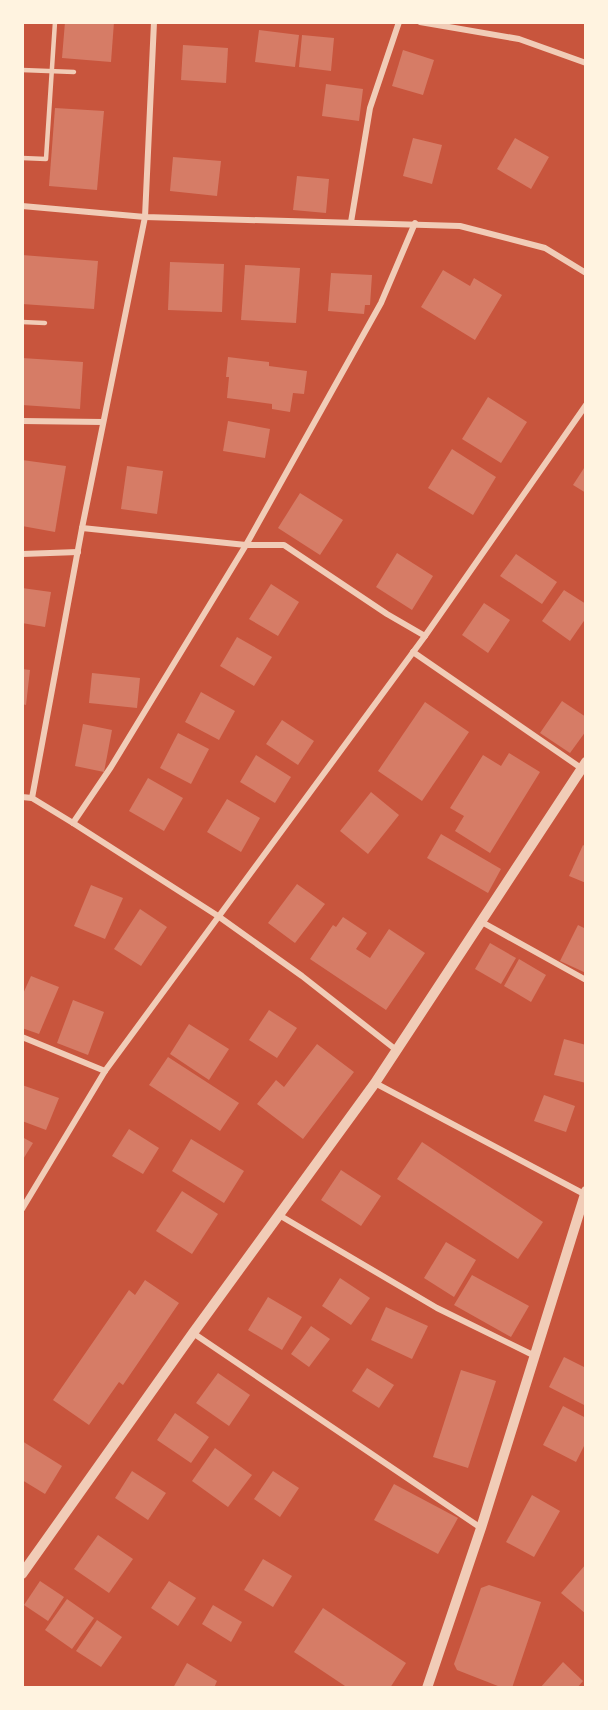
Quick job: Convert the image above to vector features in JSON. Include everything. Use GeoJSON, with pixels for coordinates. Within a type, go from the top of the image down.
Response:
{"type":"FeatureCollection","features":[{"type":"Feature","properties":{"kind":"street"},"geometry":{"type":"LineString","coordinates":[[32,798],[82,528],[145,217],[154,22]]}},
{"type":"Feature","properties":{"kind":"street"},"geometry":{"type":"LineString","coordinates":[[351,222],[370,108],[399,22]]}},
{"type":"Feature","properties":{"kind":"street"},"geometry":{"type":"LineString","coordinates":[[420,22],[519,39],[585,63]]}},
{"type":"Feature","properties":{"kind":"street"},"geometry":{"type":"LineString","coordinates":[[22,206],[145,217],[460,226],[545,248],[584,270]]}},
{"type":"Feature","properties":{"kind":"street"},"geometry":{"type":"LineString","coordinates":[[73,823],[111,767],[246,545],[381,303],[415,224]]}},
{"type":"Feature","properties":{"kind":"street"},"geometry":{"type":"LineString","coordinates":[[22,1209],[105,1071],[425,636],[585,405]]}},
{"type":"Feature","properties":{"kind":"street"},"geometry":{"type":"LineString","coordinates":[[22,422],[103,422]]}},
{"type":"Feature","properties":{"kind":"street"},"geometry":{"type":"LineString","coordinates":[[82,528],[246,545],[284,545],[387,614],[425,636]]}},
{"type":"Feature","properties":{"kind":"street"},"geometry":{"type":"LineString","coordinates":[[22,554],[78,552]]}},
{"type":"Feature","properties":{"kind":"street"},"geometry":{"type":"LineString","coordinates":[[22,1574],[193,1332],[375,1083],[395,1049],[583,765],[413,652]]}},
{"type":"Feature","properties":{"kind":"street"},"geometry":{"type":"LineString","coordinates":[[22,796],[32,798],[73,823],[218,916],[302,976],[395,1049]]}},
{"type":"Feature","properties":{"kind":"street"},"geometry":{"type":"LineString","coordinates":[[480,921],[585,980]]}},
{"type":"Feature","properties":{"kind":"street"},"geometry":{"type":"LineString","coordinates":[[22,1037],[105,1071]]}},
{"type":"Feature","properties":{"kind":"street"},"geometry":{"type":"LineString","coordinates":[[375,1083],[585,1193],[481,1528],[427,1688]]}},
{"type":"Feature","properties":{"kind":"street"},"geometry":{"type":"LineString","coordinates":[[279,1215],[437,1308],[535,1356]]}},
{"type":"Feature","properties":{"kind":"street"},"geometry":{"type":"LineString","coordinates":[[193,1332],[481,1528]]}},
{"type":"Feature","properties":{"kind":"lane"},"geometry":{"type":"LineString","coordinates":[[22,158],[46,159],[55,22]]}},
{"type":"Feature","properties":{"kind":"lane"},"geometry":{"type":"LineString","coordinates":[[22,70],[74,72]]}},
{"type":"Feature","properties":{"kind":"lane"},"geometry":{"type":"LineString","coordinates":[[22,322],[45,323]]}},
{"type":"Feature","properties":{"kind":"building"},"geometry":{"type":"Polygon","coordinates":[[[65,22],[114,22],[111,62],[62,58],[65,22]]]}},
{"type":"Feature","properties":{"kind":"building"},"geometry":{"type":"Polygon","coordinates":[[[259,30],[299,35],[295,67],[255,62],[259,30]]]}},
{"type":"Feature","properties":{"kind":"building"},"geometry":{"type":"Polygon","coordinates":[[[302,35],[334,38],[331,71],[299,67],[302,35]]]}},
{"type":"Feature","properties":{"kind":"building"},"geometry":{"type":"Polygon","coordinates":[[[183,45],[228,48],[226,83],[181,80],[183,45]]]}},
{"type":"Feature","properties":{"kind":"building"},"geometry":{"type":"Polygon","coordinates":[[[403,50],[434,60],[423,95],[392,86],[403,50]]]}},
{"type":"Feature","properties":{"kind":"building"},"geometry":{"type":"Polygon","coordinates":[[[326,84],[363,89],[359,121],[322,116],[326,84]]]}},
{"type":"Feature","properties":{"kind":"building"},"geometry":{"type":"Polygon","coordinates":[[[55,108],[104,111],[97,190],[49,186],[55,108]]]}},
{"type":"Feature","properties":{"kind":"building"},"geometry":{"type":"Polygon","coordinates":[[[413,138],[442,145],[432,184],[403,176],[413,138]]]}},
{"type":"Feature","properties":{"kind":"building"},"geometry":{"type":"Polygon","coordinates":[[[515,138],[549,157],[531,189],[497,169],[515,138]]]}},
{"type":"Feature","properties":{"kind":"building"},"geometry":{"type":"Polygon","coordinates":[[[173,157],[221,161],[217,196],[170,191],[173,157]]]}},
{"type":"Feature","properties":{"kind":"building"},"geometry":{"type":"Polygon","coordinates":[[[297,176],[329,179],[326,213],[293,210],[297,176]]]}},
{"type":"Feature","properties":{"kind":"building"},"geometry":{"type":"Polygon","coordinates":[[[22,255],[98,261],[94,309],[22,304],[22,255]]]}},
{"type":"Feature","properties":{"kind":"building"},"geometry":{"type":"Polygon","coordinates":[[[170,262],[224,264],[222,312],[168,310],[170,262]]]}},
{"type":"Feature","properties":{"kind":"building"},"geometry":{"type":"Polygon","coordinates":[[[245,265],[300,268],[296,323],[241,320],[245,265]]]}},
{"type":"Feature","properties":{"kind":"building"},"geometry":{"type":"Polygon","coordinates":[[[443,270],[470,286],[474,278],[502,295],[475,340],[421,307],[443,270]]]}},
{"type":"Feature","properties":{"kind":"building"},"geometry":{"type":"Polygon","coordinates":[[[331,273],[372,275],[370,305],[365,305],[364,314],[328,311],[331,273]]]}},
{"type":"Feature","properties":{"kind":"building"},"geometry":{"type":"Polygon","coordinates":[[[228,357],[269,362],[269,366],[307,371],[304,394],[293,393],[290,412],[272,409],[272,404],[227,398],[228,357]]]}},
{"type":"Feature","properties":{"kind":"building"},"geometry":{"type":"Polygon","coordinates":[[[22,358],[83,362],[80,409],[22,405],[22,358]]]}},
{"type":"Feature","properties":{"kind":"building"},"geometry":{"type":"Polygon","coordinates":[[[488,397],[527,422],[501,463],[462,439],[488,397]]]}},
{"type":"Feature","properties":{"kind":"building"},"geometry":{"type":"Polygon","coordinates":[[[228,421],[270,429],[265,458],[223,451],[228,421]]]}},
{"type":"Feature","properties":{"kind":"building"},"geometry":{"type":"Polygon","coordinates":[[[452,449],[496,477],[473,515],[428,488],[452,449]]]}},
{"type":"Feature","properties":{"kind":"building"},"geometry":{"type":"Polygon","coordinates":[[[22,460],[66,466],[55,532],[22,526],[22,460]]]}},
{"type":"Feature","properties":{"kind":"building"},"geometry":{"type":"Polygon","coordinates":[[[586,465],[586,493],[573,485],[586,465]]]}},
{"type":"Feature","properties":{"kind":"building"},"geometry":{"type":"Polygon","coordinates":[[[127,466],[163,471],[157,514],[121,509],[127,466]]]}},
{"type":"Feature","properties":{"kind":"building"},"geometry":{"type":"Polygon","coordinates":[[[300,493],[343,520],[320,555],[278,528],[300,493]]]}},
{"type":"Feature","properties":{"kind":"building"},"geometry":{"type":"Polygon","coordinates":[[[397,553],[433,576],[412,610],[376,587],[397,553]]]}},
{"type":"Feature","properties":{"kind":"building"},"geometry":{"type":"Polygon","coordinates":[[[516,554],[557,582],[542,604],[500,576],[516,554]]]}},
{"type":"Feature","properties":{"kind":"building"},"geometry":{"type":"Polygon","coordinates":[[[271,584],[299,602],[278,636],[249,619],[271,584]]]}},
{"type":"Feature","properties":{"kind":"building"},"geometry":{"type":"Polygon","coordinates":[[[22,588],[51,592],[45,627],[22,623],[22,588]]]}},
{"type":"Feature","properties":{"kind":"building"},"geometry":{"type":"Polygon","coordinates":[[[564,590],[586,604],[586,618],[570,641],[542,621],[564,590]]]}},
{"type":"Feature","properties":{"kind":"building"},"geometry":{"type":"Polygon","coordinates":[[[484,603],[510,620],[488,653],[462,635],[484,603]]]}},
{"type":"Feature","properties":{"kind":"building"},"geometry":{"type":"Polygon","coordinates":[[[237,637],[272,657],[254,686],[220,666],[237,637]]]}},
{"type":"Feature","properties":{"kind":"building"},"geometry":{"type":"Polygon","coordinates":[[[22,669],[30,670],[26,705],[22,704],[22,669]]]}},
{"type":"Feature","properties":{"kind":"building"},"geometry":{"type":"Polygon","coordinates":[[[92,673],[140,678],[137,708],[89,703],[92,673]]]}},
{"type":"Feature","properties":{"kind":"building"},"geometry":{"type":"Polygon","coordinates":[[[201,692],[235,711],[219,740],[185,722],[201,692]]]}},
{"type":"Feature","properties":{"kind":"building"},"geometry":{"type":"Polygon","coordinates":[[[562,701],[586,717],[586,731],[570,753],[540,733],[562,701]]]}},
{"type":"Feature","properties":{"kind":"building"},"geometry":{"type":"Polygon","coordinates":[[[425,702],[469,732],[422,801],[378,771],[425,702]]]}},
{"type":"Feature","properties":{"kind":"building"},"geometry":{"type":"Polygon","coordinates":[[[282,720],[314,741],[298,765],[266,744],[282,720]]]}},
{"type":"Feature","properties":{"kind":"building"},"geometry":{"type":"Polygon","coordinates":[[[83,724],[112,730],[104,772],[75,766],[83,724]]]}},
{"type":"Feature","properties":{"kind":"building"},"geometry":{"type":"Polygon","coordinates":[[[178,733],[209,749],[191,784],[160,768],[178,733]]]}},
{"type":"Feature","properties":{"kind":"building"},"geometry":{"type":"Polygon","coordinates":[[[509,753],[540,772],[490,853],[455,831],[464,816],[450,808],[483,755],[501,766],[509,753]]]}},
{"type":"Feature","properties":{"kind":"building"},"geometry":{"type":"Polygon","coordinates":[[[256,755],[291,777],[275,803],[240,782],[256,755]]]}},
{"type":"Feature","properties":{"kind":"building"},"geometry":{"type":"Polygon","coordinates":[[[148,778],[183,798],[164,831],[129,811],[148,778]]]}},
{"type":"Feature","properties":{"kind":"building"},"geometry":{"type":"Polygon","coordinates":[[[371,792],[399,815],[368,854],[340,831],[371,792]]]}},
{"type":"Feature","properties":{"kind":"building"},"geometry":{"type":"Polygon","coordinates":[[[227,799],[260,818],[241,852],[207,832],[227,799]]]}},
{"type":"Feature","properties":{"kind":"building"},"geometry":{"type":"Polygon","coordinates":[[[441,834],[501,869],[488,893],[427,858],[441,834]]]}},
{"type":"Feature","properties":{"kind":"building"},"geometry":{"type":"Polygon","coordinates":[[[583,845],[586,847],[586,883],[569,876],[583,845]]]}},
{"type":"Feature","properties":{"kind":"building"},"geometry":{"type":"Polygon","coordinates":[[[297,884],[325,904],[295,943],[268,923],[297,884]]]}},
{"type":"Feature","properties":{"kind":"building"},"geometry":{"type":"Polygon","coordinates":[[[91,885],[123,898],[105,939],[74,926],[91,885]]]}},
{"type":"Feature","properties":{"kind":"building"},"geometry":{"type":"Polygon","coordinates":[[[140,909],[167,927],[141,966],[114,949],[140,909]]]}},
{"type":"Feature","properties":{"kind":"building"},"geometry":{"type":"Polygon","coordinates":[[[343,917],[367,933],[356,949],[370,958],[389,929],[425,953],[386,1010],[310,959],[333,925],[336,927],[343,917]]]}},
{"type":"Feature","properties":{"kind":"building"},"geometry":{"type":"Polygon","coordinates":[[[578,925],[586,929],[586,973],[560,961],[578,925]]]}},
{"type":"Feature","properties":{"kind":"building"},"geometry":{"type":"Polygon","coordinates":[[[490,943],[516,958],[501,984],[475,969],[490,943]]]}},
{"type":"Feature","properties":{"kind":"building"},"geometry":{"type":"Polygon","coordinates":[[[519,959],[546,975],[531,1002],[504,986],[519,959]]]}},
{"type":"Feature","properties":{"kind":"building"},"geometry":{"type":"Polygon","coordinates":[[[31,976],[59,987],[39,1034],[22,1028],[22,996],[31,976]]]}},
{"type":"Feature","properties":{"kind":"building"},"geometry":{"type":"Polygon","coordinates":[[[73,1000],[104,1012],[88,1055],[57,1043],[73,1000]]]}},
{"type":"Feature","properties":{"kind":"building"},"geometry":{"type":"Polygon","coordinates":[[[269,1010],[297,1028],[277,1058],[249,1040],[269,1010]]]}},
{"type":"Feature","properties":{"kind":"building"},"geometry":{"type":"Polygon","coordinates":[[[189,1024],[229,1049],[209,1080],[170,1054],[189,1024]]]}},
{"type":"Feature","properties":{"kind":"building"},"geometry":{"type":"Polygon","coordinates":[[[564,1039],[586,1045],[586,1083],[554,1075],[564,1039]]]}},
{"type":"Feature","properties":{"kind":"building"},"geometry":{"type":"Polygon","coordinates":[[[317,1044],[354,1072],[303,1139],[257,1104],[276,1080],[284,1087],[317,1044]]]}},
{"type":"Feature","properties":{"kind":"building"},"geometry":{"type":"Polygon","coordinates":[[[168,1057],[239,1103],[220,1131],[149,1085],[168,1057]]]}},
{"type":"Feature","properties":{"kind":"building"},"geometry":{"type":"Polygon","coordinates":[[[22,1085],[59,1098],[46,1130],[22,1121],[22,1085]]]}},
{"type":"Feature","properties":{"kind":"building"},"geometry":{"type":"Polygon","coordinates":[[[544,1095],[575,1106],[566,1132],[534,1121],[544,1095]]]}},
{"type":"Feature","properties":{"kind":"building"},"geometry":{"type":"Polygon","coordinates":[[[129,1129],[159,1148],[143,1174],[112,1156],[129,1129]]]}},
{"type":"Feature","properties":{"kind":"building"},"geometry":{"type":"Polygon","coordinates":[[[22,1137],[33,1143],[22,1161],[22,1137]]]}},
{"type":"Feature","properties":{"kind":"building"},"geometry":{"type":"Polygon","coordinates":[[[191,1139],[244,1171],[224,1203],[172,1171],[191,1139]]]}},
{"type":"Feature","properties":{"kind":"building"},"geometry":{"type":"Polygon","coordinates":[[[422,1142],[543,1222],[518,1259],[397,1179],[422,1142]]]}},
{"type":"Feature","properties":{"kind":"building"},"geometry":{"type":"Polygon","coordinates":[[[341,1170],[381,1196],[361,1226],[321,1200],[341,1170]]]}},
{"type":"Feature","properties":{"kind":"building"},"geometry":{"type":"Polygon","coordinates":[[[182,1191],[218,1214],[192,1254],[156,1231],[182,1191]]]}},
{"type":"Feature","properties":{"kind":"building"},"geometry":{"type":"Polygon","coordinates":[[[446,1242],[476,1260],[454,1297],[424,1278],[446,1242]]]}},
{"type":"Feature","properties":{"kind":"building"},"geometry":{"type":"Polygon","coordinates":[[[472,1275],[529,1306],[511,1337],[454,1305],[472,1275]]]}},
{"type":"Feature","properties":{"kind":"building"},"geometry":{"type":"Polygon","coordinates":[[[340,1278],[370,1298],[351,1325],[322,1306],[340,1278]]]}},
{"type":"Feature","properties":{"kind":"building"},"geometry":{"type":"Polygon","coordinates":[[[145,1280],[179,1303],[123,1385],[119,1382],[89,1425],[53,1400],[129,1290],[135,1295],[145,1280]]]}},
{"type":"Feature","properties":{"kind":"building"},"geometry":{"type":"Polygon","coordinates":[[[268,1297],[302,1317],[282,1350],[248,1330],[268,1297]]]}},
{"type":"Feature","properties":{"kind":"building"},"geometry":{"type":"Polygon","coordinates":[[[386,1307],[428,1326],[412,1359],[371,1340],[386,1307]]]}},
{"type":"Feature","properties":{"kind":"building"},"geometry":{"type":"Polygon","coordinates":[[[311,1326],[330,1339],[309,1367],[291,1354],[311,1326]]]}},
{"type":"Feature","properties":{"kind":"building"},"geometry":{"type":"Polygon","coordinates":[[[564,1357],[586,1368],[586,1406],[549,1387],[564,1357]]]}},
{"type":"Feature","properties":{"kind":"building"},"geometry":{"type":"Polygon","coordinates":[[[367,1368],[394,1385],[379,1408],[352,1391],[367,1368]]]}},
{"type":"Feature","properties":{"kind":"building"},"geometry":{"type":"Polygon","coordinates":[[[461,1370],[496,1381],[468,1468],[433,1457],[461,1370]]]}},
{"type":"Feature","properties":{"kind":"building"},"geometry":{"type":"Polygon","coordinates":[[[218,1373],[250,1395],[229,1426],[196,1403],[218,1373]]]}},
{"type":"Feature","properties":{"kind":"building"},"geometry":{"type":"Polygon","coordinates":[[[563,1406],[586,1418],[586,1442],[576,1462],[543,1445],[563,1406]]]}},
{"type":"Feature","properties":{"kind":"building"},"geometry":{"type":"Polygon","coordinates":[[[175,1413],[209,1437],[191,1463],[157,1440],[175,1413]]]}},
{"type":"Feature","properties":{"kind":"building"},"geometry":{"type":"Polygon","coordinates":[[[22,1441],[62,1466],[45,1494],[22,1480],[22,1441]]]}},
{"type":"Feature","properties":{"kind":"building"},"geometry":{"type":"Polygon","coordinates":[[[215,1448],[252,1475],[228,1507],[192,1481],[215,1448]]]}},
{"type":"Feature","properties":{"kind":"building"},"geometry":{"type":"Polygon","coordinates":[[[132,1471],[166,1493],[148,1520],[115,1498],[132,1471]]]}},
{"type":"Feature","properties":{"kind":"building"},"geometry":{"type":"Polygon","coordinates":[[[273,1471],[299,1488],[280,1517],[254,1499],[273,1471]]]}},
{"type":"Feature","properties":{"kind":"building"},"geometry":{"type":"Polygon","coordinates":[[[394,1484],[458,1518],[438,1554],[374,1520],[394,1484]]]}},
{"type":"Feature","properties":{"kind":"building"},"geometry":{"type":"Polygon","coordinates":[[[532,1495],[560,1511],[534,1557],[506,1542],[532,1495]]]}},
{"type":"Feature","properties":{"kind":"building"},"geometry":{"type":"Polygon","coordinates":[[[98,1535],[133,1559],[109,1593],[74,1569],[98,1535]]]}},
{"type":"Feature","properties":{"kind":"building"},"geometry":{"type":"Polygon","coordinates":[[[263,1559],[292,1576],[273,1607],[244,1590],[263,1559]]]}},
{"type":"Feature","properties":{"kind":"building"},"geometry":{"type":"Polygon","coordinates":[[[586,1564],[586,1614],[561,1593],[586,1564]]]}},
{"type":"Feature","properties":{"kind":"building"},"geometry":{"type":"Polygon","coordinates":[[[40,1581],[64,1597],[48,1621],[24,1605],[40,1581]]]}},
{"type":"Feature","properties":{"kind":"building"},"geometry":{"type":"Polygon","coordinates":[[[169,1581],[196,1598],[178,1626],[151,1608],[169,1581]]]}},
{"type":"Feature","properties":{"kind":"building"},"geometry":{"type":"Polygon","coordinates":[[[489,1585],[541,1602],[512,1688],[503,1688],[457,1670],[454,1664],[481,1588],[489,1585]]]}},
{"type":"Feature","properties":{"kind":"building"},"geometry":{"type":"Polygon","coordinates":[[[67,1599],[94,1618],[72,1649],[45,1630],[67,1599]]]}},
{"type":"Feature","properties":{"kind":"building"},"geometry":{"type":"Polygon","coordinates":[[[213,1605],[242,1622],[231,1642],[202,1624],[213,1605]]]}},
{"type":"Feature","properties":{"kind":"building"},"geometry":{"type":"Polygon","coordinates":[[[323,1608],[406,1663],[390,1688],[348,1688],[294,1652],[323,1608]]]}},
{"type":"Feature","properties":{"kind":"building"},"geometry":{"type":"Polygon","coordinates":[[[97,1620],[122,1637],[101,1667],[76,1651],[97,1620]]]}},
{"type":"Feature","properties":{"kind":"building"},"geometry":{"type":"Polygon","coordinates":[[[563,1662],[583,1681],[577,1688],[540,1688],[563,1662]]]}},
{"type":"Feature","properties":{"kind":"building"},"geometry":{"type":"Polygon","coordinates":[[[187,1663],[217,1681],[214,1688],[173,1688],[187,1663]]]}}]}
